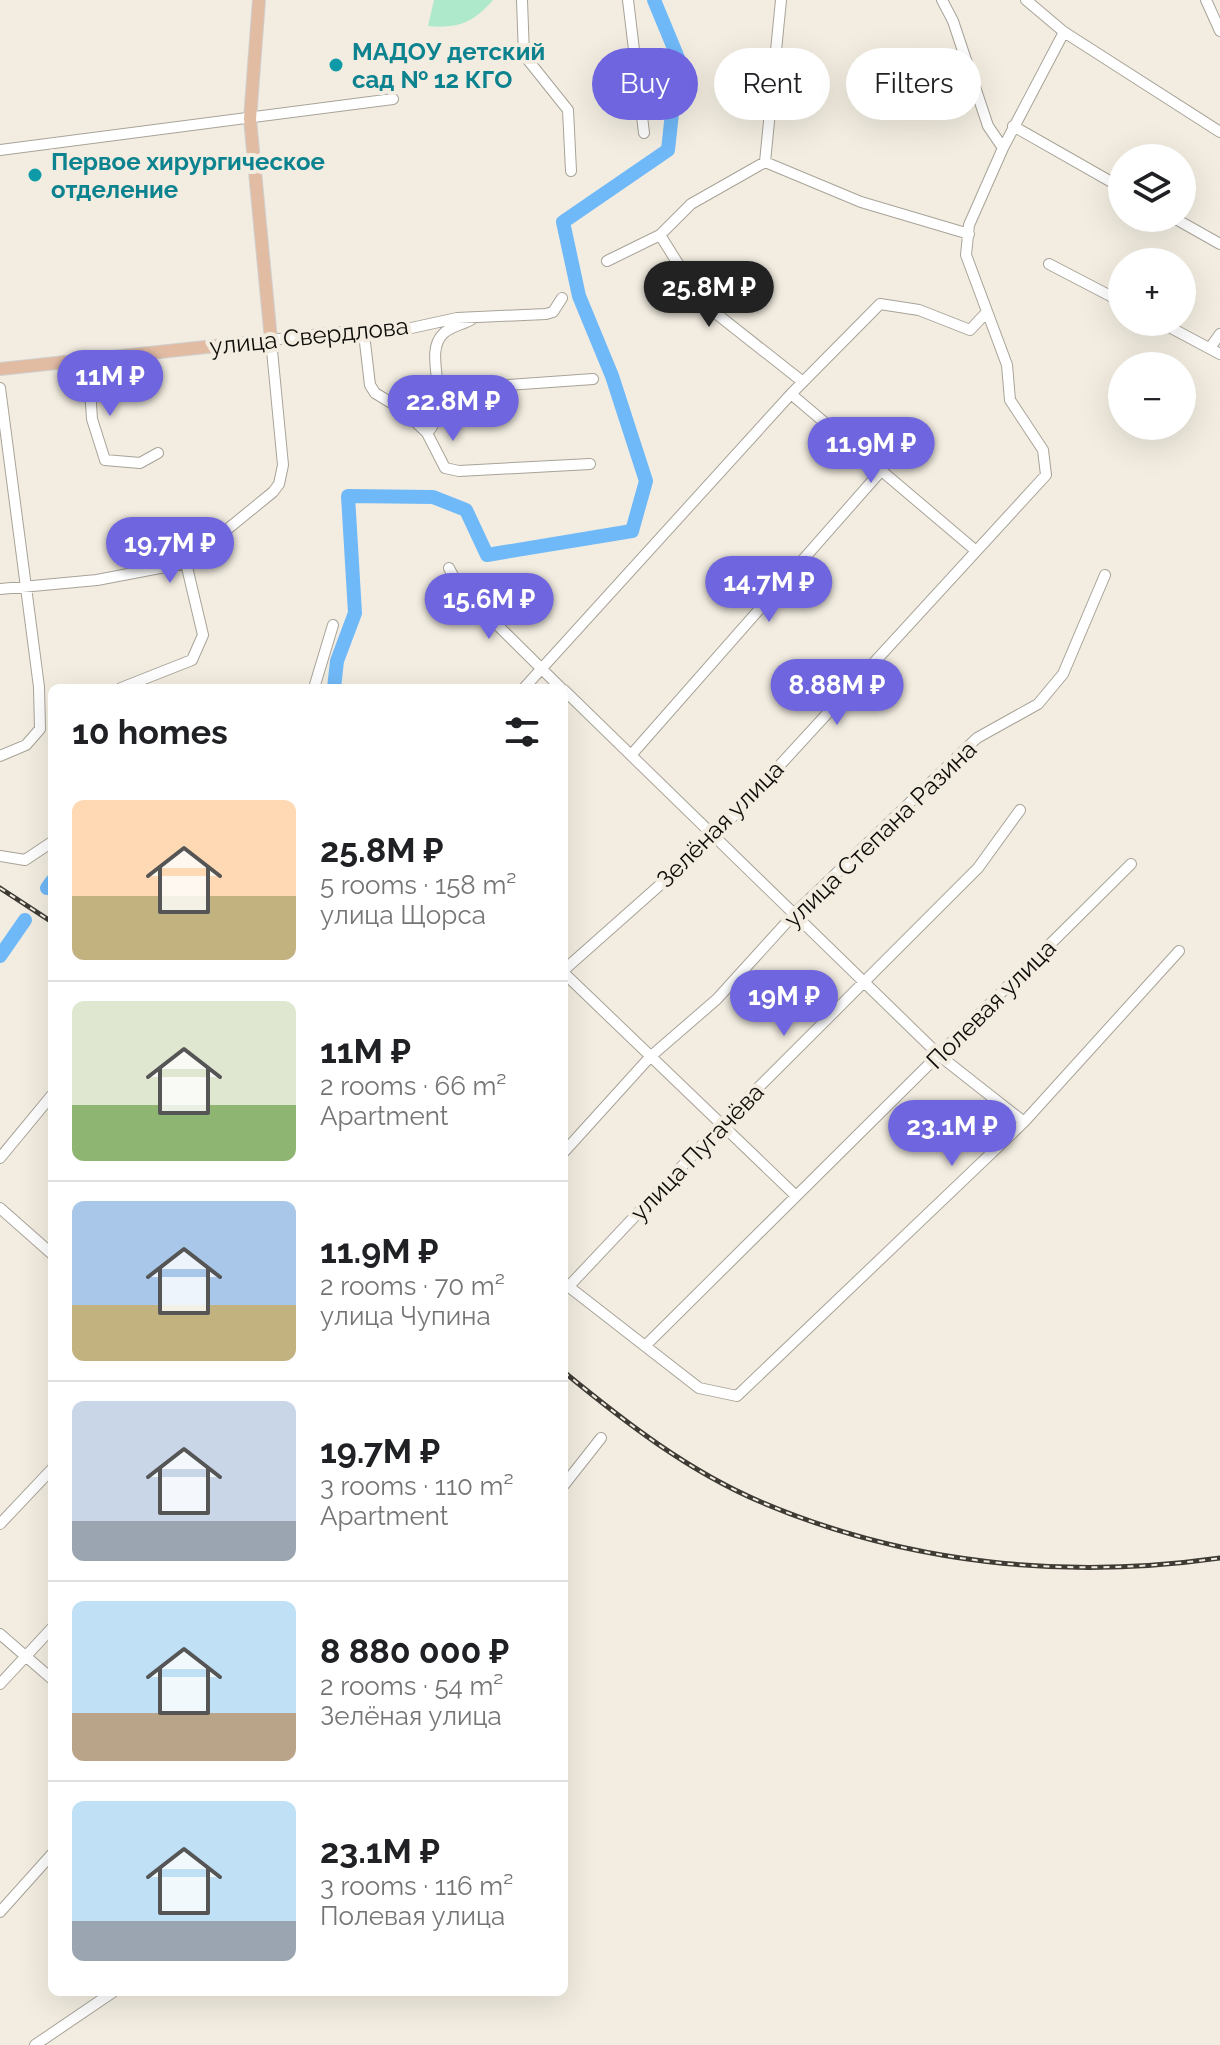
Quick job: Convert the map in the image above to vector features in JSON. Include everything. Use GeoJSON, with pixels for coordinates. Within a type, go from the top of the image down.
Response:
{"type":"FeatureCollection","features":[{"type":"Feature","properties":{"kind":"main road"},"geometry":{"type":"LineString","coordinates":[[259,0],[250,119],[271,340]]}},
{"type":"Feature","properties":{"kind":"main road","name":"улица Свердлова"},"geometry":{"type":"LineString","coordinates":[[0,369],[271,340]]}},
{"type":"Feature","properties":{"kind":"street"},"geometry":{"type":"LineString","coordinates":[[522,0],[524,55],[568,110],[571,171]]}},
{"type":"Feature","properties":{"kind":"street"},"geometry":{"type":"LineString","coordinates":[[628,0],[633,20],[644,133]]}},
{"type":"Feature","properties":{"kind":"street"},"geometry":{"type":"LineString","coordinates":[[765,162],[781,0]]}},
{"type":"Feature","properties":{"kind":"street"},"geometry":{"type":"LineString","coordinates":[[942,0],[953,21],[988,126],[1003,148]]}},
{"type":"Feature","properties":{"kind":"street"},"geometry":{"type":"LineString","coordinates":[[1026,0],[1064,32],[1220,132]]}},
{"type":"Feature","properties":{"kind":"street"},"geometry":{"type":"LineString","coordinates":[[1206,0],[1220,31]]}},
{"type":"Feature","properties":{"kind":"street"},"geometry":{"type":"LineString","coordinates":[[528,684],[791,394],[880,304],[919,310],[970,330],[985,314],[966,255],[969,234],[1013,126],[1064,32]]}},
{"type":"Feature","properties":{"kind":"street"},"geometry":{"type":"LineString","coordinates":[[0,150],[393,99]]}},
{"type":"Feature","properties":{"kind":"street"},"geometry":{"type":"LineString","coordinates":[[1013,126],[1108,180]]}},
{"type":"Feature","properties":{"kind":"street"},"geometry":{"type":"LineString","coordinates":[[765,162],[861,202],[969,234]]}},
{"type":"Feature","properties":{"kind":"street"},"geometry":{"type":"LineString","coordinates":[[607,261],[660,235],[691,204],[765,162]]}},
{"type":"Feature","properties":{"kind":"street"},"geometry":{"type":"LineString","coordinates":[[1196,230],[1220,244]]}},
{"type":"Feature","properties":{"kind":"street"},"geometry":{"type":"LineString","coordinates":[[660,235],[687,278],[718,315],[803,382]]}},
{"type":"Feature","properties":{"kind":"street"},"geometry":{"type":"LineString","coordinates":[[1049,264],[1108,295]]}},
{"type":"Feature","properties":{"kind":"street","name":"улица Свердлова"},"geometry":{"type":"LineString","coordinates":[[271,340],[337,332],[364,334],[474,318],[546,314],[553,312],[562,298]]}},
{"type":"Feature","properties":{"kind":"street","name":"Зелёная улица"},"geometry":{"type":"LineString","coordinates":[[568,967],[714,837],[1046,475],[1043,450],[1010,400],[1007,365],[985,314]]}},
{"type":"Feature","properties":{"kind":"street"},"geometry":{"type":"LineString","coordinates":[[427,433],[438,417],[436,361],[440,337],[474,318]]}},
{"type":"Feature","properties":{"kind":"street"},"geometry":{"type":"LineString","coordinates":[[364,334],[370,385],[375,393],[403,410],[427,433],[445,468],[459,471],[590,464]]}},
{"type":"Feature","properties":{"kind":"street"},"geometry":{"type":"LineString","coordinates":[[1187,336],[1215,351],[1220,334]]}},
{"type":"Feature","properties":{"kind":"street"},"geometry":{"type":"LineString","coordinates":[[0,589],[97,580],[186,563],[273,492],[282,475],[271,340]]}},
{"type":"Feature","properties":{"kind":"street"},"geometry":{"type":"LineString","coordinates":[[88,359],[92,419],[105,460],[140,463],[158,453]]}},
{"type":"Feature","properties":{"kind":"street"},"geometry":{"type":"LineString","coordinates":[[439,390],[593,379]]}},
{"type":"Feature","properties":{"kind":"street"},"geometry":{"type":"LineString","coordinates":[[0,388],[6,480],[25,586],[40,707],[40,729],[26,745],[0,756]]}},
{"type":"Feature","properties":{"kind":"street"},"geometry":{"type":"LineString","coordinates":[[791,394],[975,550]]}},
{"type":"Feature","properties":{"kind":"street"},"geometry":{"type":"LineString","coordinates":[[632,754],[881,471]]}},
{"type":"Feature","properties":{"kind":"street"},"geometry":{"type":"LineString","coordinates":[[131,684],[192,660],[203,635],[186,563]]}},
{"type":"Feature","properties":{"kind":"street"},"geometry":{"type":"LineString","coordinates":[[449,568],[459,587],[557,684]]}},
{"type":"Feature","properties":{"kind":"street","name":"улица Степана Разина"},"geometry":{"type":"LineString","coordinates":[[568,1148],[650,1057],[717,999],[796,912],[977,738],[1038,704],[1063,674],[1105,575]]}},
{"type":"Feature","properties":{"kind":"street"},"geometry":{"type":"LineString","coordinates":[[315,684],[333,625]]}},
{"type":"Feature","properties":{"kind":"street"},"geometry":{"type":"LineString","coordinates":[[568,694],[714,837],[796,912],[940,1056],[1024,1122]]}},
{"type":"Feature","properties":{"kind":"street"},"geometry":{"type":"LineString","coordinates":[[40,707],[48,712]]}},
{"type":"Feature","properties":{"kind":"street","name":"улица Пугачёва"},"geometry":{"type":"LineString","coordinates":[[568,1283],[978,868],[1020,810]]}},
{"type":"Feature","properties":{"kind":"street"},"geometry":{"type":"LineString","coordinates":[[0,856],[25,860],[48,845]]}},
{"type":"Feature","properties":{"kind":"street","name":"Полевая улица"},"geometry":{"type":"LineString","coordinates":[[645,1346],[794,1194],[940,1056],[1131,864]]}},
{"type":"Feature","properties":{"kind":"street"},"geometry":{"type":"LineString","coordinates":[[568,1285],[699,1388],[737,1396],[1024,1122],[1179,951]]}},
{"type":"Feature","properties":{"kind":"street"},"geometry":{"type":"LineString","coordinates":[[568,975],[720,1126],[794,1194]]}},
{"type":"Feature","properties":{"kind":"street"},"geometry":{"type":"LineString","coordinates":[[0,1158],[48,1100]]}},
{"type":"Feature","properties":{"kind":"street"},"geometry":{"type":"LineString","coordinates":[[0,1208],[48,1250]]}},
{"type":"Feature","properties":{"kind":"street"},"geometry":{"type":"LineString","coordinates":[[568,1480],[601,1438]]}},
{"type":"Feature","properties":{"kind":"street"},"geometry":{"type":"LineString","coordinates":[[0,1524],[48,1473]]}},
{"type":"Feature","properties":{"kind":"street"},"geometry":{"type":"LineString","coordinates":[[0,1684],[48,1632]]}},
{"type":"Feature","properties":{"kind":"street"},"geometry":{"type":"LineString","coordinates":[[0,1634],[48,1675]]}},
{"type":"Feature","properties":{"kind":"street"},"geometry":{"type":"LineString","coordinates":[[0,1912],[48,1858]]}},
{"type":"Feature","properties":{"kind":"street"},"geometry":{"type":"LineString","coordinates":[[35,2045],[107,1996]]}},
{"type":"Feature","properties":{"kind":"green space"},"geometry":{"type":"Polygon","coordinates":[[[434,0],[493,0],[465,22],[428,26],[434,0]]]}},
{"type":"Feature","properties":{"kind":"waterway"},"geometry":{"type":"LineString","coordinates":[[334,684],[337,661],[355,613],[348,496],[433,497],[466,510],[487,555],[632,531],[646,481],[612,376],[579,296],[563,222],[668,150],[678,58],[654,0]]}},
{"type":"Feature","properties":{"kind":"waterway"},"geometry":{"type":"LineString","coordinates":[[0,956],[25,920]]}},
{"type":"Feature","properties":{"kind":"railway"},"geometry":{"type":"LineString","coordinates":[[0,888],[48,919]]}},
{"type":"Feature","properties":{"kind":"railway"},"geometry":{"type":"LineString","coordinates":[[568,1375],[634,1427],[708,1476],[761,1502],[872,1540],[987,1562],[1045,1566],[1103,1567],[1220,1558]]}},
{"type":"Feature","properties":{"kind":"place","name":"МАДОУ детский сад № 12 КГО"},"geometry":{"type":"Point","coordinates":[336,65]}},
{"type":"Feature","properties":{"kind":"place","name":"Первое хирургическое отделение"},"geometry":{"type":"Point","coordinates":[35,175]}}]}
